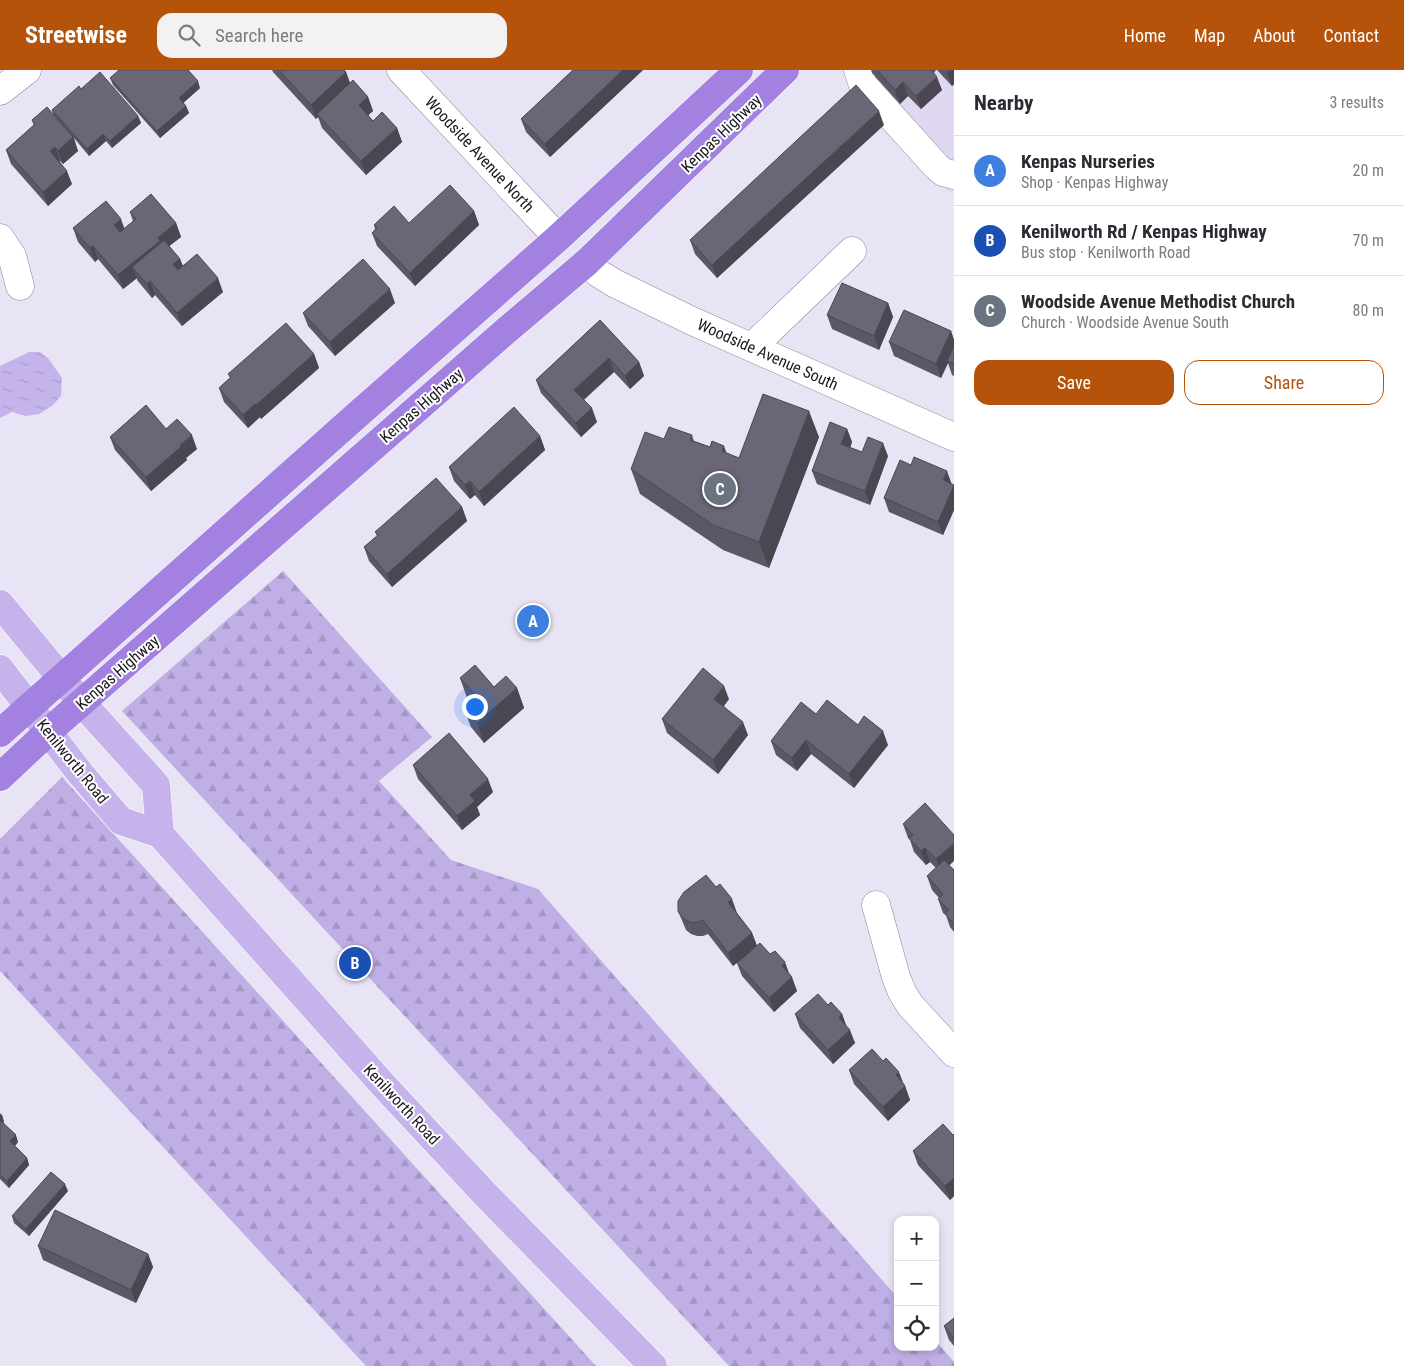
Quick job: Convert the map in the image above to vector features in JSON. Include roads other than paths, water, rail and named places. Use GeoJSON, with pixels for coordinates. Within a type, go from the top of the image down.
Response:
{"type":"FeatureCollection","features":[{"type":"Feature","properties":{"kind":"highway","name":"Kenpas Highway"},"geometry":{"type":"LineString","coordinates":[[0,733],[558,238],[739,70]]}},
{"type":"Feature","properties":{"kind":"highway","name":"Kenpas Highway"},"geometry":{"type":"LineString","coordinates":[[0,777],[48,731],[587,262],[785,70]]}},
{"type":"Feature","properties":{"kind":"main road"},"geometry":{"type":"LineString","coordinates":[[0,604],[82,703],[156,785],[160,834]]}},
{"type":"Feature","properties":{"kind":"main road","name":"Kenilworth Road"},"geometry":{"type":"LineString","coordinates":[[0,669],[80,773],[121,821],[160,834],[384,1087],[484,1193],[653,1366]]}},
{"type":"Feature","properties":{"kind":"street"},"geometry":{"type":"LineString","coordinates":[[0,92],[27,70]]}},
{"type":"Feature","properties":{"kind":"street","name":"Woodside Avenue North"},"geometry":{"type":"LineString","coordinates":[[401,70],[558,238]]}},
{"type":"Feature","properties":{"kind":"street"},"geometry":{"type":"LineString","coordinates":[[858,70],[863,85],[937,167],[943,172],[954,175]]}},
{"type":"Feature","properties":{"kind":"street"},"geometry":{"type":"LineString","coordinates":[[0,238],[12,256],[20,286]]}},
{"type":"Feature","properties":{"kind":"street"},"geometry":{"type":"LineString","coordinates":[[752,347],[852,251]]}},
{"type":"Feature","properties":{"kind":"street","name":"Woodside Avenue South"},"geometry":{"type":"LineString","coordinates":[[587,262],[598,273],[614,283],[692,321],[954,437]]}},
{"type":"Feature","properties":{"kind":"street"},"geometry":{"type":"LineString","coordinates":[[876,905],[896,978],[902,992],[910,1005],[954,1053]]}},
{"type":"Feature","properties":{"kind":"water"},"geometry":{"type":"Polygon","coordinates":[[[29,352],[40,352],[48,358],[62,378],[61,396],[52,406],[39,414],[26,416],[12,412],[0,418],[0,366],[29,352]]]}},
{"type":"Feature","properties":{"kind":"place","name":"Woodside Avenue Methodist Church"},"geometry":{"type":"Point","coordinates":[720,489]}},
{"type":"Feature","properties":{"kind":"place","name":"Kenpas Nurseries"},"geometry":{"type":"Point","coordinates":[533,621]}},
{"type":"Feature","properties":{"kind":"place","name":"Kenilworth Rd / Kenpas Highway"},"geometry":{"type":"Point","coordinates":[355,963]}}]}
